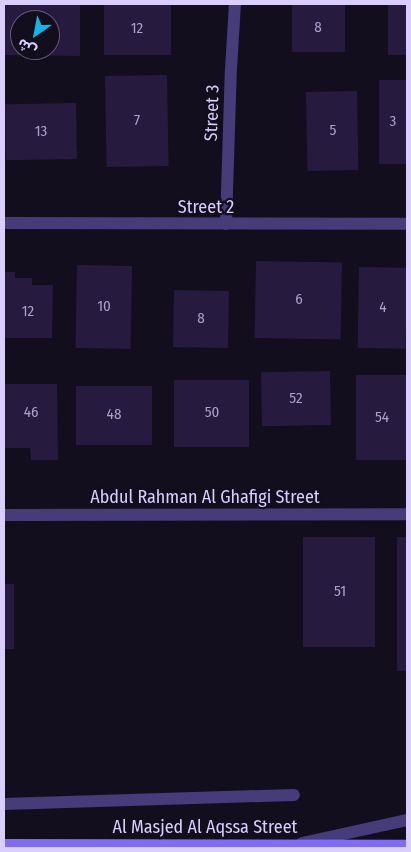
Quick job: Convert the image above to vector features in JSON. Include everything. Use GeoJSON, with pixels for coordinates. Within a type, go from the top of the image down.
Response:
{"type":"FeatureCollection","features":[{"type":"Feature","properties":{"kind":"main road","name":"Al Masjed Al Aqssa Street"},"geometry":{"type":"LineString","coordinates":[[4,846],[296,844],[407,846]]}},
{"type":"Feature","properties":{"kind":"street","name":"Street 3"},"geometry":{"type":"LineString","coordinates":[[226,224],[235,4]]}},
{"type":"Feature","properties":{"kind":"street","name":"Street 2"},"geometry":{"type":"LineString","coordinates":[[4,224],[407,224]]}},
{"type":"Feature","properties":{"kind":"street","name":"Abdul Rahman Al Ghafigi Street"},"geometry":{"type":"LineString","coordinates":[[4,515],[407,514]]}},
{"type":"Feature","properties":{"kind":"street"},"geometry":{"type":"LineString","coordinates":[[4,804],[294,795]]}},
{"type":"Feature","properties":{"kind":"street"},"geometry":{"type":"LineString","coordinates":[[296,844],[407,820]]}},
{"type":"Feature","properties":{"kind":"building"},"geometry":{"type":"Polygon","coordinates":[[[4,4],[80,4],[80,56],[60,56],[60,10],[10,10],[10,55],[4,55],[4,4]]]}},
{"type":"Feature","properties":{"kind":"building"},"geometry":{"type":"Polygon","coordinates":[[[104,4],[171,4],[171,55],[104,55],[104,4]]]}},
{"type":"Feature","properties":{"kind":"building"},"geometry":{"type":"Polygon","coordinates":[[[292,4],[345,4],[345,52],[292,52],[292,4]]]}},
{"type":"Feature","properties":{"kind":"building"},"geometry":{"type":"Polygon","coordinates":[[[388,4],[407,4],[407,55],[388,55],[388,4]]]}},
{"type":"Feature","properties":{"kind":"building"},"geometry":{"type":"Polygon","coordinates":[[[167,75],[169,166],[107,167],[105,76],[167,75]]]}},
{"type":"Feature","properties":{"kind":"building"},"geometry":{"type":"Polygon","coordinates":[[[379,80],[407,80],[407,164],[379,164],[379,80]]]}},
{"type":"Feature","properties":{"kind":"building"},"geometry":{"type":"Polygon","coordinates":[[[357,91],[358,170],[307,171],[306,92],[357,91]]]}},
{"type":"Feature","properties":{"kind":"building"},"geometry":{"type":"Polygon","coordinates":[[[76,103],[77,159],[6,160],[5,104],[76,103]]]}},
{"type":"Feature","properties":{"kind":"building"},"geometry":{"type":"Polygon","coordinates":[[[256,261],[342,263],[341,339],[255,338],[256,261]]]}},
{"type":"Feature","properties":{"kind":"building"},"geometry":{"type":"Polygon","coordinates":[[[77,265],[132,266],[131,349],[76,348],[77,265]]]}},
{"type":"Feature","properties":{"kind":"building"},"geometry":{"type":"Polygon","coordinates":[[[359,267],[407,268],[406,349],[358,348],[359,267]]]}},
{"type":"Feature","properties":{"kind":"building"},"geometry":{"type":"Polygon","coordinates":[[[4,272],[15,272],[15,278],[32,278],[32,285],[53,285],[52,338],[4,338],[4,272]]]}},
{"type":"Feature","properties":{"kind":"building"},"geometry":{"type":"Polygon","coordinates":[[[174,290],[229,291],[228,348],[173,347],[174,290]]]}},
{"type":"Feature","properties":{"kind":"building"},"geometry":{"type":"Polygon","coordinates":[[[330,371],[331,425],[262,426],[261,372],[330,371]]]}},
{"type":"Feature","properties":{"kind":"building"},"geometry":{"type":"Polygon","coordinates":[[[356,375],[407,375],[407,460],[356,460],[356,375]]]}},
{"type":"Feature","properties":{"kind":"building"},"geometry":{"type":"Polygon","coordinates":[[[174,380],[249,380],[249,447],[174,447],[174,380]]]}},
{"type":"Feature","properties":{"kind":"building"},"geometry":{"type":"Polygon","coordinates":[[[4,384],[57,384],[58,460],[31,460],[30,448],[5,448],[4,384]]]}},
{"type":"Feature","properties":{"kind":"building"},"geometry":{"type":"Polygon","coordinates":[[[76,386],[152,386],[152,445],[76,445],[76,386]]]}},
{"type":"Feature","properties":{"kind":"building"},"geometry":{"type":"Polygon","coordinates":[[[303,537],[375,537],[375,647],[303,647],[303,537]]]}},
{"type":"Feature","properties":{"kind":"building"},"geometry":{"type":"Polygon","coordinates":[[[397,537],[407,537],[407,671],[397,671],[397,537]]]}},
{"type":"Feature","properties":{"kind":"building"},"geometry":{"type":"Polygon","coordinates":[[[4,584],[14,584],[14,649],[4,649],[4,584]]]}}]}
